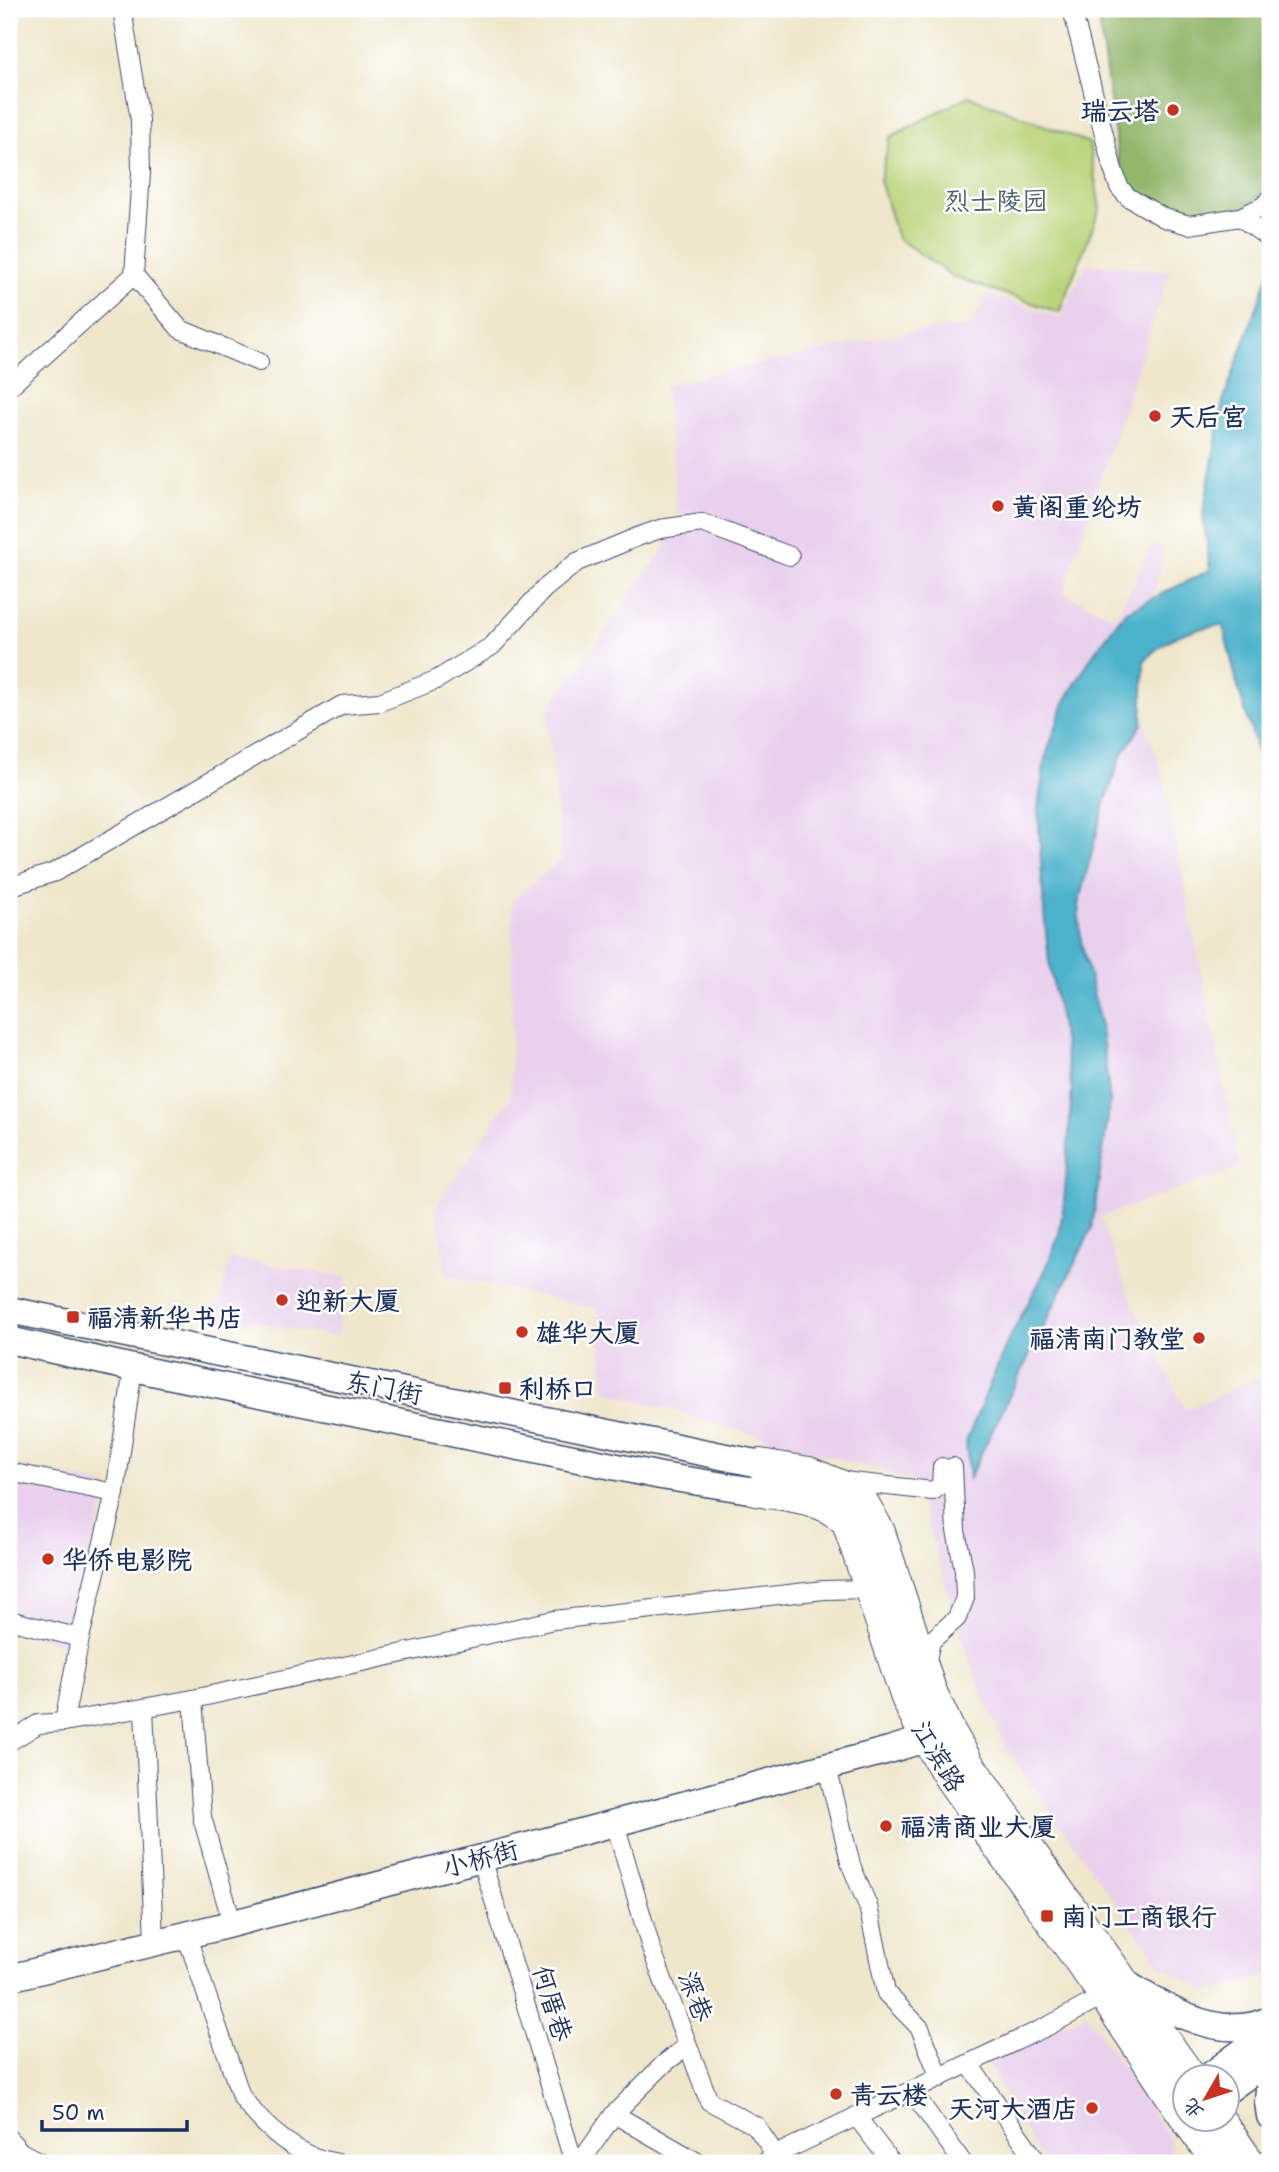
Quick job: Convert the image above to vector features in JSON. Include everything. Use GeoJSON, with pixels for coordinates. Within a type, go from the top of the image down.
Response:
{"type":"FeatureCollection","features":[{"type":"Feature","properties":{"kind":"main road","name":"江滨路"},"geometry":{"type":"LineString","coordinates":[[758,1477],[809,1472],[850,1489],[865,1505],[880,1532],[924,1671],[950,1779],[1113,1989],[1180,2064]]}},
{"type":"Feature","properties":{"kind":"main road","name":"江滨路"},"geometry":{"type":"LineString","coordinates":[[758,1477],[834,1509],[847,1522],[906,1698],[938,1735]]}},
{"type":"Feature","properties":{"kind":"main road","name":"江滨路"},"geometry":{"type":"LineString","coordinates":[[1113,1989],[1170,2088]]}},
{"type":"Feature","properties":{"kind":"main road","name":"江滨路"},"geometry":{"type":"LineString","coordinates":[[1196,2134],[1211,2161]]}},
{"type":"Feature","properties":{"kind":"main road"},"geometry":{"type":"LineString","coordinates":[[1230,2134],[1250,2163]]}},
{"type":"Feature","properties":{"kind":"street"},"geometry":{"type":"LineString","coordinates":[[9,387],[134,275],[141,173],[140,120],[122,9]]}},
{"type":"Feature","properties":{"kind":"street"},"geometry":{"type":"LineString","coordinates":[[1072,9],[1119,187],[1128,197],[1164,218],[1189,225],[1240,217],[1270,200]]}},
{"type":"Feature","properties":{"kind":"street"},"geometry":{"type":"LineString","coordinates":[[1240,217],[1270,235]]}},
{"type":"Feature","properties":{"kind":"street"},"geometry":{"type":"LineString","coordinates":[[134,275],[180,329],[259,362]]}},
{"type":"Feature","properties":{"kind":"street"},"geometry":{"type":"LineString","coordinates":[[9,887],[55,872],[342,705],[380,702],[436,680],[492,646],[544,589],[577,562],[604,550],[660,529],[702,523],[790,556]]}},
{"type":"Feature","properties":{"kind":"street","name":"东门街"},"geometry":{"type":"LineString","coordinates":[[9,1310],[758,1477]]}},
{"type":"Feature","properties":{"kind":"street","name":"东门街"},"geometry":{"type":"LineString","coordinates":[[9,1340],[661,1476],[758,1477]]}},
{"type":"Feature","properties":{"kind":"street"},"geometry":{"type":"LineString","coordinates":[[64,1722],[80,1638],[115,1493],[133,1368]]}},
{"type":"Feature","properties":{"kind":"street"},"geometry":{"type":"LineString","coordinates":[[824,1478],[933,1492],[941,1485],[948,1467],[964,1570],[965,1598],[957,1618],[931,1641],[924,1671]]}},
{"type":"Feature","properties":{"kind":"street"},"geometry":{"type":"LineString","coordinates":[[9,1472],[115,1493]]}},
{"type":"Feature","properties":{"kind":"street"},"geometry":{"type":"LineString","coordinates":[[9,1742],[38,1724],[64,1722],[193,1699],[554,1620],[824,1590],[871,1589]]}},
{"type":"Feature","properties":{"kind":"street"},"geometry":{"type":"LineString","coordinates":[[9,1620],[80,1638]]}},
{"type":"Feature","properties":{"kind":"street"},"geometry":{"type":"LineString","coordinates":[[193,1699],[202,1817],[232,1923]]}},
{"type":"Feature","properties":{"kind":"street"},"geometry":{"type":"LineString","coordinates":[[144,1708],[154,1941]]}},
{"type":"Feature","properties":{"kind":"street","name":"小桥街"},"geometry":{"type":"LineString","coordinates":[[9,1978],[615,1823],[938,1735]]}},
{"type":"Feature","properties":{"kind":"street"},"geometry":{"type":"LineString","coordinates":[[827,1767],[851,1865],[868,1906],[886,1993],[920,2028],[940,2078]]}},
{"type":"Feature","properties":{"kind":"street","name":"深巷"},"geometry":{"type":"LineString","coordinates":[[615,1823],[650,1948],[709,2101],[756,2126],[773,2160]]}},
{"type":"Feature","properties":{"kind":"street","name":"何厝巷"},"geometry":{"type":"LineString","coordinates":[[481,1858],[577,2163]]}},
{"type":"Feature","properties":{"kind":"street"},"geometry":{"type":"LineString","coordinates":[[186,1934],[241,2096],[273,2132],[318,2160],[337,2163]]}},
{"type":"Feature","properties":{"kind":"street"},"geometry":{"type":"LineString","coordinates":[[773,2160],[856,2116],[1051,2025],[1113,1989],[1214,2025],[1249,2026],[1270,2020]]}},
{"type":"Feature","properties":{"kind":"street"},"geometry":{"type":"LineString","coordinates":[[1225,2064],[1270,2031]]}},
{"type":"Feature","properties":{"kind":"street"},"geometry":{"type":"LineString","coordinates":[[577,2163],[614,2114],[665,2063],[687,2046]]}},
{"type":"Feature","properties":{"kind":"street"},"geometry":{"type":"LineString","coordinates":[[1240,2081],[1270,2059]]}},
{"type":"Feature","properties":{"kind":"street"},"geometry":{"type":"LineString","coordinates":[[969,2064],[1038,2163]]}},
{"type":"Feature","properties":{"kind":"street"},"geometry":{"type":"LineString","coordinates":[[1270,2077],[1270,2116]]}},
{"type":"Feature","properties":{"kind":"street"},"geometry":{"type":"LineString","coordinates":[[912,2091],[963,2163]]}},
{"type":"Feature","properties":{"kind":"street"},"geometry":{"type":"LineString","coordinates":[[614,2114],[699,2163]]}},
{"type":"Feature","properties":{"kind":"street"},"geometry":{"type":"LineString","coordinates":[[856,2116],[892,2163]]}},
{"type":"Feature","properties":{"kind":"street"},"geometry":{"type":"LineString","coordinates":[[9,2139],[21,2152],[42,2163]]}},
{"type":"Feature","properties":{"kind":"shaded area"},"geometry":{"type":"Polygon","coordinates":[[[1087,264],[1170,270],[1063,593],[1116,618],[1152,546],[1163,548],[1138,690],[1146,727],[1160,763],[1240,1167],[1100,1217],[1128,1293],[1185,1410],[1270,1374],[1270,1973],[1229,1987],[1206,1991],[1161,1966],[1006,1749],[971,1665],[914,1481],[606,1391],[597,1308],[446,1276],[436,1207],[511,1096],[512,900],[562,859],[547,712],[679,527],[665,385],[904,333],[973,326],[986,294],[1059,317],[1087,264]]]}},
{"type":"Feature","properties":{"kind":"shaded area"},"geometry":{"type":"Polygon","coordinates":[[[230,1258],[347,1277],[336,1337],[217,1316],[230,1258]]]}},
{"type":"Feature","properties":{"kind":"shaded area","name":"华侨电影院"},"geometry":{"type":"Polygon","coordinates":[[[9,1465],[107,1486],[73,1646],[9,1630],[9,1465]]]}},
{"type":"Feature","properties":{"kind":"shaded area"},"geometry":{"type":"Polygon","coordinates":[[[1087,2014],[1171,2140],[1169,2159],[1163,2163],[1043,2163],[988,2063],[1087,2014]]]}},
{"type":"Feature","properties":{"kind":"green space"},"geometry":{"type":"Polygon","coordinates":[[[1097,9],[1270,9],[1270,185],[1245,208],[1188,220],[1162,212],[1122,184],[1097,9]]]}},
{"type":"Feature","properties":{"kind":"green space","name":"烈士陵园"},"geometry":{"type":"Polygon","coordinates":[[[969,96],[1089,143],[1100,209],[1059,312],[954,277],[897,238],[880,180],[890,137],[969,96]]]}},
{"type":"Feature","properties":{"kind":"water"},"geometry":{"type":"Polygon","coordinates":[[[1270,271],[1270,792],[1238,688],[1223,625],[1190,631],[1171,639],[1153,652],[1144,661],[1142,724],[1120,758],[1102,813],[1078,905],[1081,941],[1101,1027],[1110,1103],[1092,1228],[969,1478],[966,1442],[1007,1343],[1043,1275],[1059,1235],[1064,1204],[1072,1089],[1049,961],[1044,912],[1038,809],[1045,759],[1064,703],[1092,656],[1125,612],[1210,570],[1203,514],[1223,401],[1270,271]]]}},
{"type":"Feature","properties":{"kind":"place","name":"瑞云塔"},"geometry":{"type":"Point","coordinates":[1173,110]}},
{"type":"Feature","properties":{"kind":"place","name":"天后宫"},"geometry":{"type":"Point","coordinates":[1155,416]}},
{"type":"Feature","properties":{"kind":"place","name":"黄阁重纶坊"},"geometry":{"type":"Point","coordinates":[998,506]}},
{"type":"Feature","properties":{"kind":"place","name":"迎新大厦"},"geometry":{"type":"Point","coordinates":[282,1300]}},
{"type":"Feature","properties":{"kind":"place","name":"福清新华书店"},"geometry":{"type":"Point","coordinates":[73,1317]}},
{"type":"Feature","properties":{"kind":"place","name":"雄华大厦"},"geometry":{"type":"Point","coordinates":[522,1332]}},
{"type":"Feature","properties":{"kind":"place","name":"福清南门教堂"},"geometry":{"type":"Point","coordinates":[1199,1338]}},
{"type":"Feature","properties":{"kind":"place","name":"利桥口"},"geometry":{"type":"Point","coordinates":[505,1388]}},
{"type":"Feature","properties":{"kind":"place","name":"华侨电影院"},"geometry":{"type":"Point","coordinates":[48,1559]}},
{"type":"Feature","properties":{"kind":"place","name":"福清商业大厦"},"geometry":{"type":"Point","coordinates":[886,1826]}},
{"type":"Feature","properties":{"kind":"place","name":"南门工商银行"},"geometry":{"type":"Point","coordinates":[1047,1916]}},
{"type":"Feature","properties":{"kind":"place","name":"青云楼"},"geometry":{"type":"Point","coordinates":[836,2094]}},
{"type":"Feature","properties":{"kind":"place","name":"天河大酒店"},"geometry":{"type":"Point","coordinates":[1092,2108]}}]}
